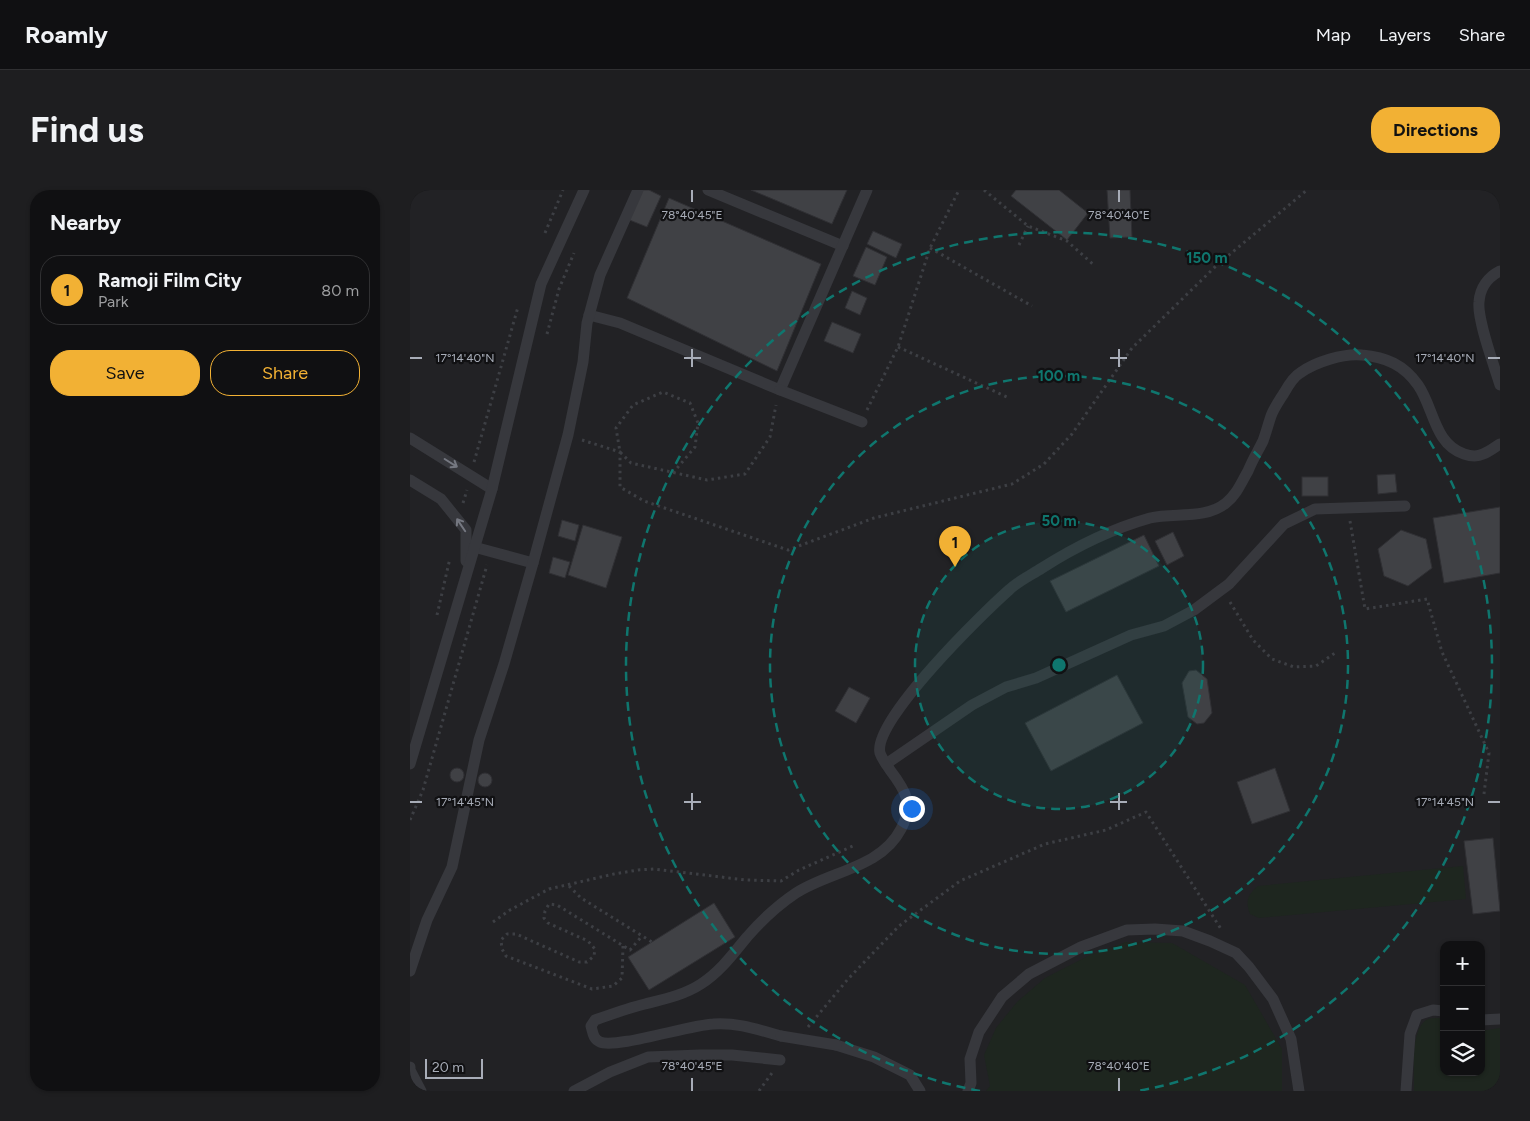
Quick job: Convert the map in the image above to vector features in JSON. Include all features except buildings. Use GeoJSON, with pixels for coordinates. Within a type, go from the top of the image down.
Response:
{"type":"FeatureCollection","features":[{"type":"Feature","properties":{"kind":"lane"},"geometry":{"type":"LineString","coordinates":[[410,764],[492,488],[541,284],[584,190]]}},
{"type":"Feature","properties":{"kind":"lane"},"geometry":{"type":"LineString","coordinates":[[410,971],[427,920],[452,867],[478,740],[504,664],[568,435],[584,362],[587,323],[600,274],[638,190]]}},
{"type":"Feature","properties":{"kind":"lane"},"geometry":{"type":"LineString","coordinates":[[708,190],[842,246]]}},
{"type":"Feature","properties":{"kind":"lane"},"geometry":{"type":"LineString","coordinates":[[780,390],[867,190]]}},
{"type":"Feature","properties":{"kind":"lane"},"geometry":{"type":"LineString","coordinates":[[1500,271],[1490,277],[1482,287],[1478,302],[1480,318],[1500,385]]}},
{"type":"Feature","properties":{"kind":"lane"},"geometry":{"type":"LineString","coordinates":[[589,315],[620,323],[862,422]]}},
{"type":"Feature","properties":{"kind":"lane"},"geometry":{"type":"LineString","coordinates":[[920,1091],[910,1075],[874,1057],[836,1045],[782,1036],[742,1025],[713,1024],[616,1044],[602,1043],[594,1038],[591,1026],[595,1020],[674,997],[700,985],[724,966],[749,935],[776,907],[806,888],[882,853],[899,834],[908,814],[907,795],[886,764],[880,753],[879,744],[898,710],[934,666],[986,611],[1014,585],[1066,553],[1117,529],[1153,517],[1205,513],[1223,506],[1237,493],[1263,440],[1272,414],[1297,374],[1332,358],[1352,354],[1378,357],[1395,363],[1408,373],[1420,388],[1443,439],[1454,450],[1471,456],[1483,455],[1500,444]]}},
{"type":"Feature","properties":{"kind":"lane"},"geometry":{"type":"LineString","coordinates":[[410,438],[492,488]]}},
{"type":"Feature","properties":{"kind":"lane"},"geometry":{"type":"LineString","coordinates":[[410,480],[441,499],[466,530],[466,572]]}},
{"type":"Feature","properties":{"kind":"lane"},"geometry":{"type":"LineString","coordinates":[[886,764],[972,705],[1006,687],[1036,678],[1131,634],[1164,626],[1194,610],[1229,584],[1284,524],[1315,509],[1405,506]]}},
{"type":"Feature","properties":{"kind":"lane"},"geometry":{"type":"LineString","coordinates":[[474,547],[533,563]]}},
{"type":"Feature","properties":{"kind":"lane"},"geometry":{"type":"LineString","coordinates":[[968,1091],[970,1059],[979,1032],[1002,997],[1029,974],[1081,946],[1127,930],[1155,929],[1183,931],[1210,941],[1236,953],[1249,967],[1273,999],[1291,1038],[1299,1091]]}},
{"type":"Feature","properties":{"kind":"lane"},"geometry":{"type":"LineString","coordinates":[[1406,1091],[1410,1034],[1417,1015],[1433,1010],[1440,1011]]}},
{"type":"Feature","properties":{"kind":"lane"},"geometry":{"type":"LineString","coordinates":[[1485,1020],[1500,1019]]}},
{"type":"Feature","properties":{"kind":"lane"},"geometry":{"type":"LineString","coordinates":[[574,1091],[610,1072],[648,1057],[700,1054],[780,1060]]}},
{"type":"Feature","properties":{"kind":"lane"},"geometry":{"type":"LineString","coordinates":[[410,1067],[421,1091]]}},
{"type":"Feature","properties":{"kind":"path"},"geometry":{"type":"LineString","coordinates":[[545,234],[563,190]]}},
{"type":"Feature","properties":{"kind":"path"},"geometry":{"type":"LineString","coordinates":[[862,422],[898,347],[930,248],[959,190]]}},
{"type":"Feature","properties":{"kind":"path"},"geometry":{"type":"LineString","coordinates":[[984,190],[1028,226],[1067,241],[1094,266]]}},
{"type":"Feature","properties":{"kind":"path"},"geometry":{"type":"LineString","coordinates":[[672,472],[695,447],[698,423],[690,403],[663,392],[633,405],[616,428],[620,452],[620,487],[644,501],[788,550],[874,518],[1012,484],[1044,464],[1072,434],[1132,348],[1217,265],[1307,190]]}},
{"type":"Feature","properties":{"kind":"path"},"geometry":{"type":"LineString","coordinates":[[1019,245],[1028,226]]}},
{"type":"Feature","properties":{"kind":"path"},"geometry":{"type":"LineString","coordinates":[[930,248],[1032,306]]}},
{"type":"Feature","properties":{"kind":"path"},"geometry":{"type":"LineString","coordinates":[[459,521],[470,475],[518,306]]}},
{"type":"Feature","properties":{"kind":"path"},"geometry":{"type":"LineString","coordinates":[[898,347],[1009,398]]}},
{"type":"Feature","properties":{"kind":"path"},"geometry":{"type":"LineString","coordinates":[[568,435],[620,452],[631,463],[708,480],[745,474],[770,437],[780,390]]}},
{"type":"Feature","properties":{"kind":"path"},"geometry":{"type":"LineString","coordinates":[[1348,508],[1365,609],[1427,599],[1442,652],[1489,753],[1484,794]]}},
{"type":"Feature","properties":{"kind":"path"},"geometry":{"type":"LineString","coordinates":[[435,624],[450,558]]}},
{"type":"Feature","properties":{"kind":"path"},"geometry":{"type":"LineString","coordinates":[[1222,606],[1229,600],[1253,640],[1272,659],[1294,667],[1316,666],[1335,653]]}},
{"type":"Feature","properties":{"kind":"path"},"geometry":{"type":"LineString","coordinates":[[805,1030],[848,978],[899,926],[960,881],[1045,844],[1106,830],[1146,812],[1236,953]]}},
{"type":"Feature","properties":{"kind":"path"},"geometry":{"type":"LineString","coordinates":[[493,922],[510,910],[549,889],[614,874],[654,869],[746,880],[781,881],[799,870],[853,846]]}},
{"type":"Feature","properties":{"kind":"path"},"geometry":{"type":"LineString","coordinates":[[568,885],[581,898],[652,942]]}},
{"type":"Feature","properties":{"kind":"path"},"geometry":{"type":"LineString","coordinates":[[623,946],[622,978],[613,986],[592,989],[506,956],[502,949],[501,940],[507,934],[516,934],[579,962],[587,962],[594,956],[594,949],[588,941],[548,923],[544,918],[549,904],[557,905],[630,950],[642,936]]}},
{"type":"Feature","properties":{"kind":"path"},"geometry":{"type":"LineString","coordinates":[[760,1091],[780,1060]]}},
{"type":"Feature","properties":{"kind":"shaded area"},"geometry":{"type":"Polygon","coordinates":[[[410,190],[1500,190],[1500,1091],[410,1091],[410,190]]]}},
{"type":"Feature","properties":{"kind":"shaded area"},"geometry":{"type":"Polygon","coordinates":[[[1463,866],[1466,899],[1259,918],[1250,914],[1248,909],[1248,898],[1258,886],[1463,866]]]}},
{"type":"Feature","properties":{"kind":"shaded area"},"geometry":{"type":"Polygon","coordinates":[[[1126,942],[1172,943],[1245,985],[1282,1049],[1282,1091],[986,1091],[990,1086],[984,1055],[996,1028],[1017,1002],[1045,978],[1088,956],[1126,942]]]}},
{"type":"Feature","properties":{"kind":"shaded area"},"geometry":{"type":"Polygon","coordinates":[[[1432,1018],[1440,1018],[1440,1076],[1485,1076],[1485,1030],[1500,1028],[1500,1091],[1414,1091],[1415,1041],[1422,1024],[1432,1018]]]}},
{"type":"Feature","properties":{"kind":"place","name":"Ramoji Film City"},"geometry":{"type":"Point","coordinates":[955,567]}}]}
